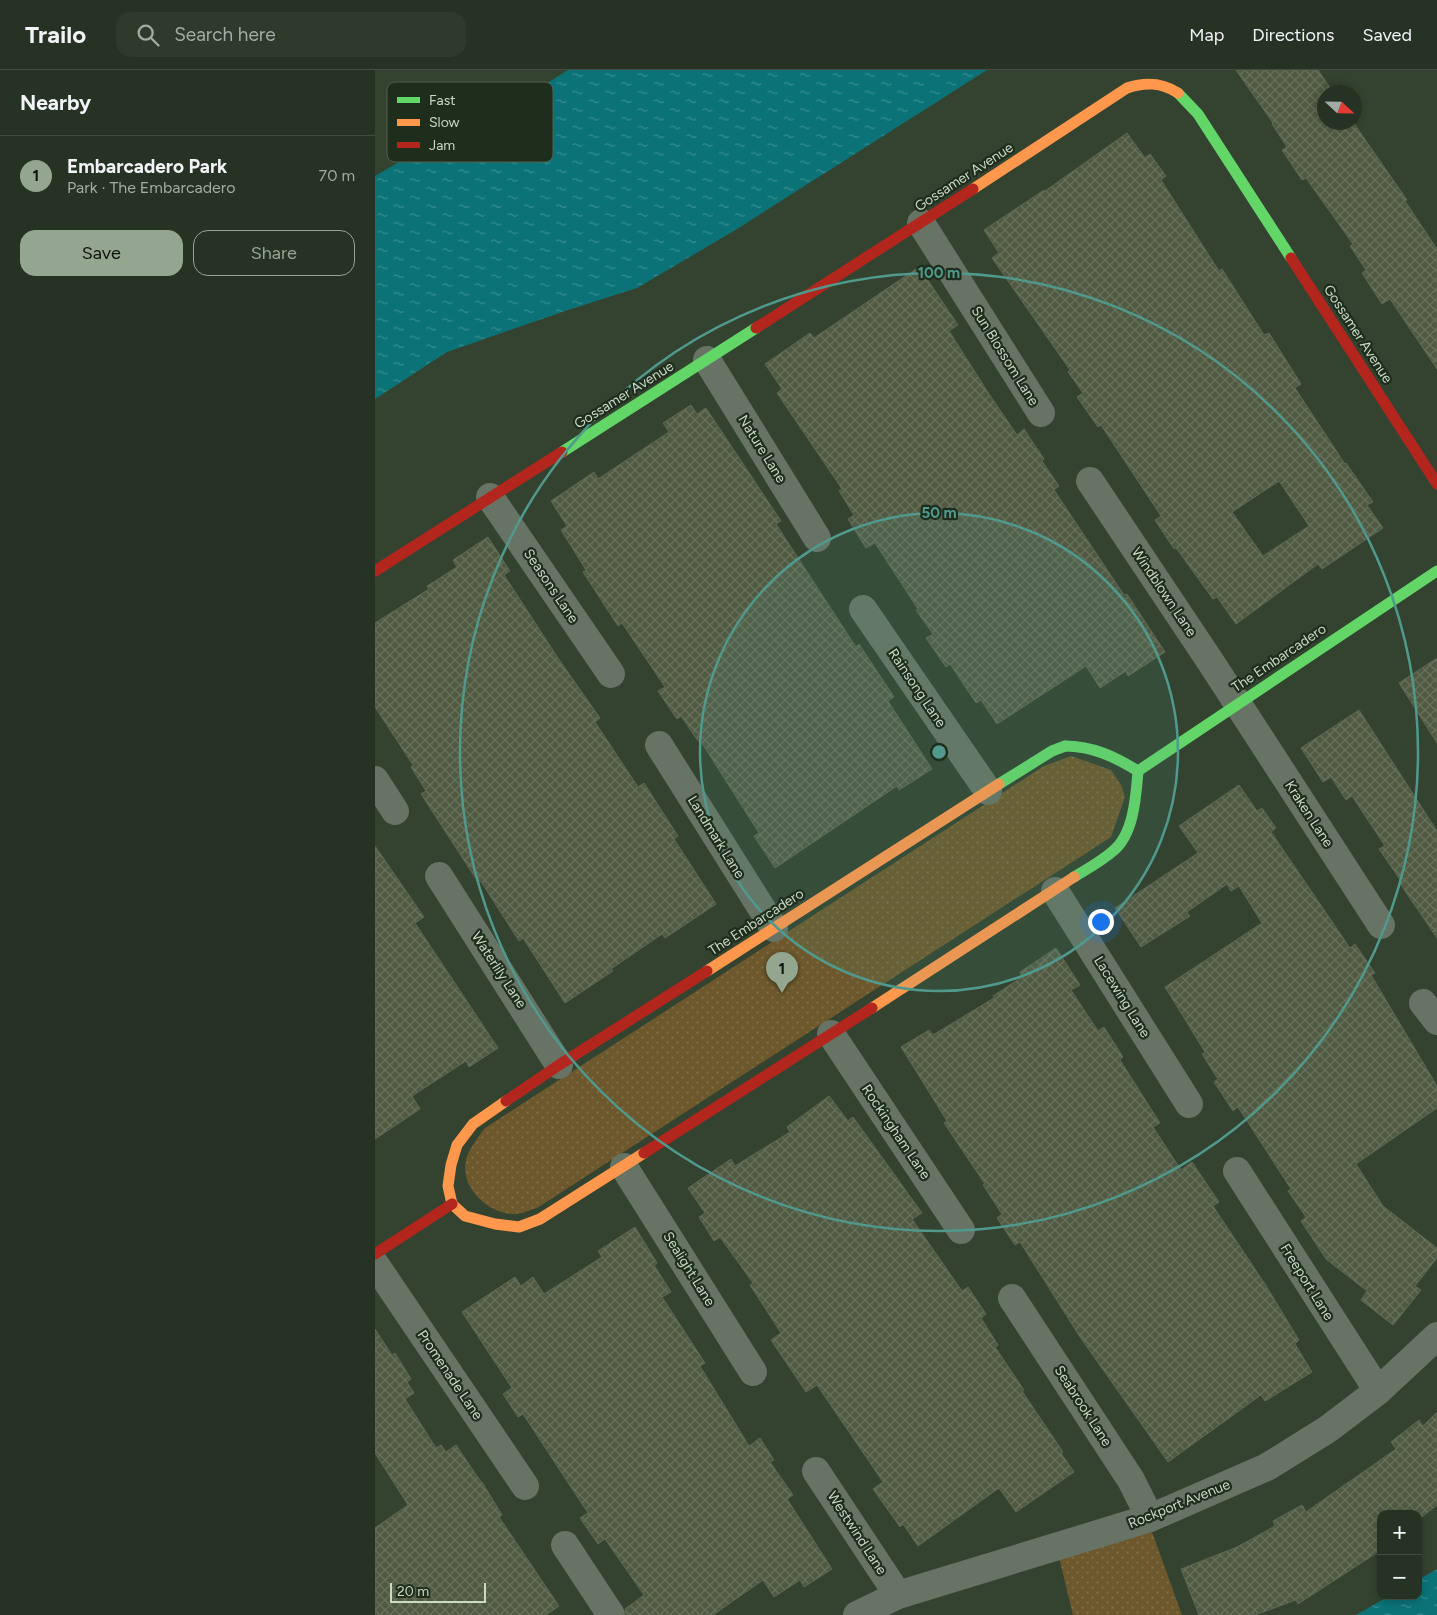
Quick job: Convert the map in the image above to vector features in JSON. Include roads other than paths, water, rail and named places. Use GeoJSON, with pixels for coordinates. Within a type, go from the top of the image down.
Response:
{"type":"FeatureCollection","features":[{"type":"Feature","properties":{"kind":"street","name":"Gossamer Avenue"},"geometry":{"type":"LineString","coordinates":[[375,571],[921,223],[1127,88],[1143,83],[1152,83],[1174,89],[1183,96],[1198,114],[1437,484]]}},
{"type":"Feature","properties":{"kind":"street","name":"Sun Blossom Lane"},"geometry":{"type":"LineString","coordinates":[[921,223],[1041,413]]}},
{"type":"Feature","properties":{"kind":"street","name":"Nature Lane"},"geometry":{"type":"LineString","coordinates":[[707,360],[817,538]]}},
{"type":"Feature","properties":{"kind":"street","name":"Windblown Lane"},"geometry":{"type":"LineString","coordinates":[[1090,481],[1237,703]]}},
{"type":"Feature","properties":{"kind":"street","name":"Seasons Lane"},"geometry":{"type":"LineString","coordinates":[[490,497],[611,674]]}},
{"type":"Feature","properties":{"kind":"street","name":"The Embarcadero"},"geometry":{"type":"LineString","coordinates":[[452,1204],[448,1186],[451,1165],[457,1145],[473,1124],[559,1065],[1051,751],[1065,746],[1081,746],[1112,756],[1138,771],[1437,571]]}},
{"type":"Feature","properties":{"kind":"street","name":"Rainsong Lane"},"geometry":{"type":"LineString","coordinates":[[863,609],[988,791]]}},
{"type":"Feature","properties":{"kind":"street","name":"Kraken Lane"},"geometry":{"type":"LineString","coordinates":[[1237,703],[1381,925]]}},
{"type":"Feature","properties":{"kind":"street","name":"Landmark Lane"},"geometry":{"type":"LineString","coordinates":[[659,745],[774,928]]}},
{"type":"Feature","properties":{"kind":"street"},"geometry":{"type":"LineString","coordinates":[[375,1254],[452,1204],[465,1216],[495,1224],[519,1227],[540,1220],[624,1167],[1055,891],[1114,851],[1129,830],[1136,802],[1138,771]]}},
{"type":"Feature","properties":{"kind":"street"},"geometry":{"type":"LineString","coordinates":[[375,780],[395,811]]}},
{"type":"Feature","properties":{"kind":"street","name":"Waterlily Lane"},"geometry":{"type":"LineString","coordinates":[[439,876],[559,1065]]}},
{"type":"Feature","properties":{"kind":"street","name":"Lacewing Lane"},"geometry":{"type":"LineString","coordinates":[[1055,891],[1189,1104]]}},
{"type":"Feature","properties":{"kind":"street","name":"Rockingham Lane"},"geometry":{"type":"LineString","coordinates":[[831,1034],[961,1230]]}},
{"type":"Feature","properties":{"kind":"street","name":"Sealight Lane"},"geometry":{"type":"LineString","coordinates":[[624,1167],[753,1372]]}},
{"type":"Feature","properties":{"kind":"street","name":"Freeport Lane"},"geometry":{"type":"LineString","coordinates":[[1237,1171],[1378,1391]]}},
{"type":"Feature","properties":{"kind":"street","name":"Promenade Lane"},"geometry":{"type":"LineString","coordinates":[[375,1264],[525,1486]]}},
{"type":"Feature","properties":{"kind":"street","name":"Seabrook Lane"},"geometry":{"type":"LineString","coordinates":[[1012,1298],[1131,1480],[1150,1518]]}},
{"type":"Feature","properties":{"kind":"street","name":"Rockport Avenue"},"geometry":{"type":"LineString","coordinates":[[857,1615],[898,1595],[1150,1518],[1267,1467],[1328,1430],[1378,1391],[1437,1336]]}},
{"type":"Feature","properties":{"kind":"street","name":"Westwind Lane"},"geometry":{"type":"LineString","coordinates":[[816,1470],[898,1595]]}},
{"type":"Feature","properties":{"kind":"street"},"geometry":{"type":"LineString","coordinates":[[565,1545],[611,1615]]}},
{"type":"Feature","properties":{"kind":"water"},"geometry":{"type":"Polygon","coordinates":[[[568,70],[987,70],[737,229],[637,288],[447,352],[375,399],[375,176],[399,162],[553,162],[553,82],[549,82],[568,70]]]}},
{"type":"Feature","properties":{"kind":"water"},"geometry":{"type":"Polygon","coordinates":[[[1437,1569],[1437,1615],[1356,1615],[1382,1600],[1422,1600],[1422,1578],[1437,1569]]]}},
{"type":"Feature","properties":{"kind":"place","name":"Embarcadero Park"},"geometry":{"type":"Point","coordinates":[782,993]}}]}
